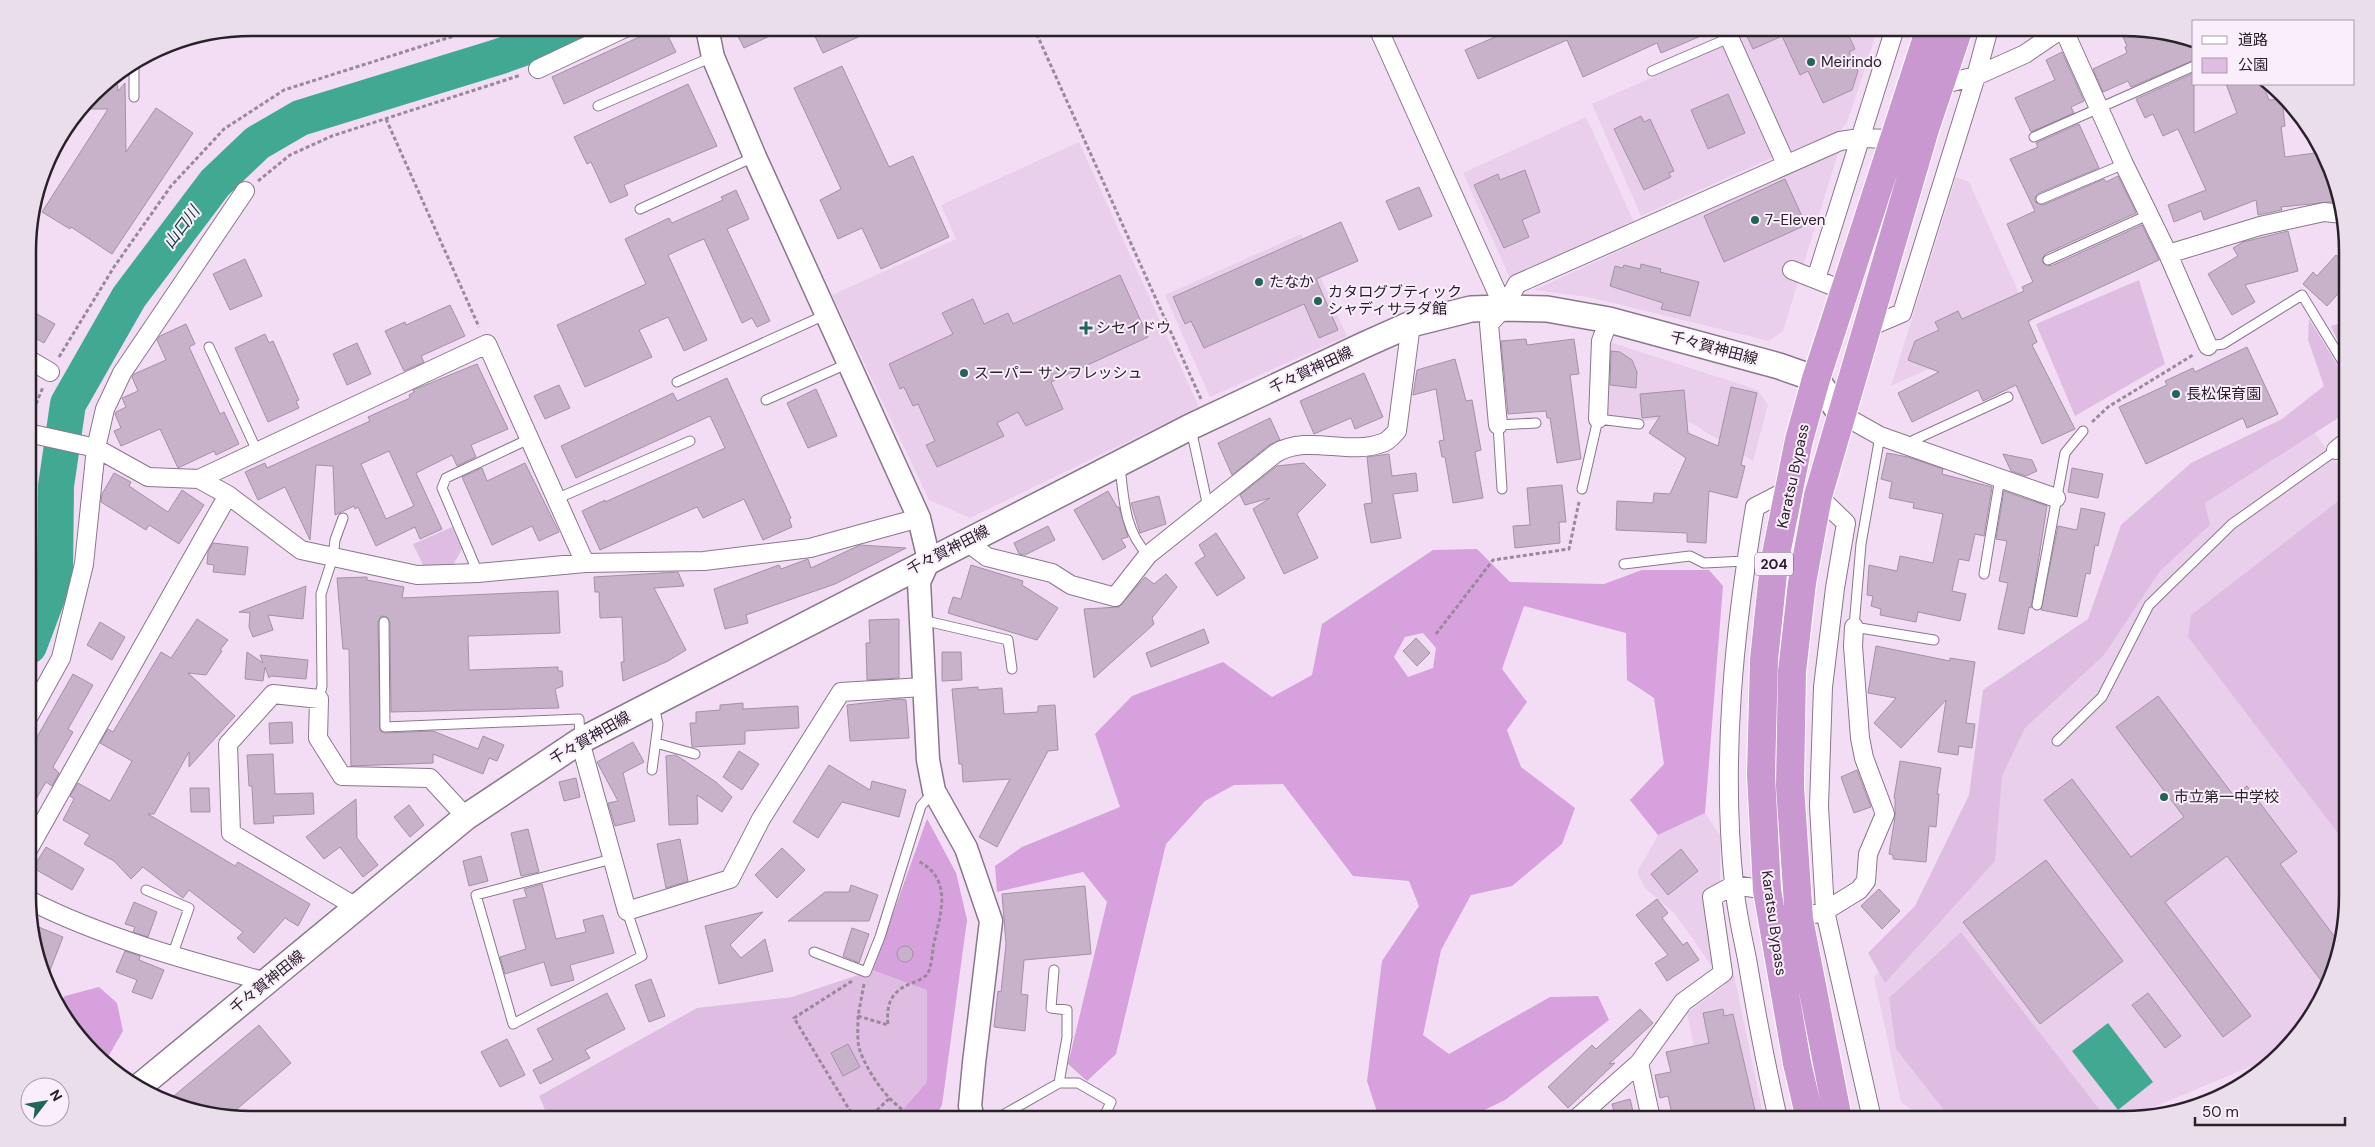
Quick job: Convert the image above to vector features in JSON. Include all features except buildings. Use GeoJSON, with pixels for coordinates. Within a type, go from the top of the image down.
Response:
{"type":"FeatureCollection","features":[{"type":"Feature","properties":{"kind":"highway","name":"Karatsu Bypass"},"geometry":{"type":"LineString","coordinates":[[1808,1111],[1797,1063],[1767,890],[1761,775],[1764,660],[1774,564],[1788,490],[1816,379],[1927,36]]}},
{"type":"Feature","properties":{"kind":"highway","name":"Karatsu Bypass"},"geometry":{"type":"LineString","coordinates":[[1836,1111],[1799,919],[1790,786],[1792,672],[1802,583],[1818,496],[1841,414],[1869,327],[1925,129],[1956,36]]}},
{"type":"Feature","properties":{"kind":"main road","name":"千々賀神田線"},"geometry":{"type":"LineString","coordinates":[[145,1082],[466,817],[580,742],[653,702],[1200,422],[1364,344],[1411,324],[1471,310],[1547,308],[1608,320],[1779,366],[1816,379]]}},
{"type":"Feature","properties":{"kind":"main road"},"geometry":{"type":"LineString","coordinates":[[1816,379],[1841,414]]}},
{"type":"Feature","properties":{"kind":"street"},"geometry":{"type":"LineString","coordinates":[[538,69],[608,36]]}},
{"type":"Feature","properties":{"kind":"street"},"geometry":{"type":"LineString","coordinates":[[709,36],[713,57],[755,157],[919,518],[929,560],[919,582],[928,760],[934,791],[966,848],[992,921],[974,1063],[971,1111]]}},
{"type":"Feature","properties":{"kind":"street"},"geometry":{"type":"LineString","coordinates":[[1382,36],[1504,308]]}},
{"type":"Feature","properties":{"kind":"street"},"geometry":{"type":"LineString","coordinates":[[1728,36],[1786,164]]}},
{"type":"Feature","properties":{"kind":"street"},"geometry":{"type":"LineString","coordinates":[[1816,279],[1892,36]]}},
{"type":"Feature","properties":{"kind":"street"},"geometry":{"type":"LineString","coordinates":[[1869,327],[1902,313],[1987,36]]}},
{"type":"Feature","properties":{"kind":"street"},"geometry":{"type":"LineString","coordinates":[[1940,85],[1976,76],[2025,54],[2051,36]]}},
{"type":"Feature","properties":{"kind":"street"},"geometry":{"type":"LineString","coordinates":[[2067,36],[2124,164],[2168,254],[2208,346]]}},
{"type":"Feature","properties":{"kind":"street"},"geometry":{"type":"LineString","coordinates":[[1498,425],[1489,324],[1504,308],[1517,284],[1840,141],[1860,138],[1893,139]]}},
{"type":"Feature","properties":{"kind":"street"},"geometry":{"type":"LineString","coordinates":[[36,703],[61,658],[84,564],[96,448],[105,409],[122,373],[246,191]]}},
{"type":"Feature","properties":{"kind":"street"},"geometry":{"type":"LineString","coordinates":[[2168,254],[2260,226],[2324,212],[2336,213]]}},
{"type":"Feature","properties":{"kind":"street"},"geometry":{"type":"LineString","coordinates":[[1792,270],[1845,290]]}},
{"type":"Feature","properties":{"kind":"street"},"geometry":{"type":"LineString","coordinates":[[1598,419],[1601,341],[1608,320]]}},
{"type":"Feature","properties":{"kind":"street"},"geometry":{"type":"LineString","coordinates":[[966,541],[987,557],[1052,573],[1071,585],[1115,597],[1148,555],[1276,453],[1287,447],[1300,445],[1358,448],[1384,443],[1397,431],[1411,324]]}},
{"type":"Feature","properties":{"kind":"street"},"geometry":{"type":"LineString","coordinates":[[36,428],[96,448],[148,478],[199,479],[487,344],[585,563]]}},
{"type":"Feature","properties":{"kind":"street"},"geometry":{"type":"LineString","coordinates":[[36,364],[50,372]]}},
{"type":"Feature","properties":{"kind":"street"},"geometry":{"type":"LineString","coordinates":[[1841,414],[1880,436],[2056,498]]}},
{"type":"Feature","properties":{"kind":"street"},"geometry":{"type":"LineString","coordinates":[[199,479],[228,495],[301,550],[417,576],[478,573],[585,563],[704,561],[810,548],[919,518]]}},
{"type":"Feature","properties":{"kind":"street"},"geometry":{"type":"LineString","coordinates":[[1776,1111],[1765,1059],[1734,885],[1729,785],[1733,666],[1745,561],[1755,507],[1788,490]]}},
{"type":"Feature","properties":{"kind":"street"},"geometry":{"type":"LineString","coordinates":[[36,836],[228,495]]}},
{"type":"Feature","properties":{"kind":"street"},"geometry":{"type":"LineString","coordinates":[[1818,496],[1846,523],[1835,588],[1823,687],[1819,806],[1825,911],[1870,1111]]}},
{"type":"Feature","properties":{"kind":"street"},"geometry":{"type":"LineString","coordinates":[[1799,919],[1825,911],[1859,890],[1866,881],[1868,854],[1885,814],[1864,758],[1860,738],[1853,646],[1854,627]]}},
{"type":"Feature","properties":{"kind":"street"},"geometry":{"type":"LineString","coordinates":[[580,742],[626,911],[730,878],[761,820],[842,692],[923,687]]}},
{"type":"Feature","properties":{"kind":"street"},"geometry":{"type":"LineString","coordinates":[[358,908],[231,833],[228,744],[273,694],[319,699],[318,738],[342,776],[430,778],[466,817]]}},
{"type":"Feature","properties":{"kind":"street"},"geometry":{"type":"LineString","coordinates":[[1585,1111],[1639,1063],[1683,1002],[1722,973],[1712,897],[1734,885],[1767,890]]}},
{"type":"Feature","properties":{"kind":"street"},"geometry":{"type":"LineString","coordinates":[[37,904],[50,911],[172,956],[267,982]]}},
{"type":"Feature","properties":{"kind":"street"},"geometry":{"type":"LineString","coordinates":[[1639,1063],[1649,1111]]}},
{"type":"Feature","properties":{"kind":"lane"},"geometry":{"type":"LineString","coordinates":[[1652,71],[1721,36]]}},
{"type":"Feature","properties":{"kind":"lane"},"geometry":{"type":"LineString","coordinates":[[598,106],[713,57]]}},
{"type":"Feature","properties":{"kind":"lane"},"geometry":{"type":"LineString","coordinates":[[2034,138],[2192,67]]}},
{"type":"Feature","properties":{"kind":"lane"},"geometry":{"type":"LineString","coordinates":[[134,71],[134,97]]}},
{"type":"Feature","properties":{"kind":"lane"},"geometry":{"type":"LineString","coordinates":[[640,209],[755,157]]}},
{"type":"Feature","properties":{"kind":"lane"},"geometry":{"type":"LineString","coordinates":[[2041,199],[2124,164]]}},
{"type":"Feature","properties":{"kind":"lane"},"geometry":{"type":"LineString","coordinates":[[2048,260],[2148,215]]}},
{"type":"Feature","properties":{"kind":"lane"},"geometry":{"type":"LineString","coordinates":[[2208,346],[2223,344],[2302,295],[2339,356]]}},
{"type":"Feature","properties":{"kind":"lane"},"geometry":{"type":"LineString","coordinates":[[677,382],[826,314]]}},
{"type":"Feature","properties":{"kind":"lane"},"geometry":{"type":"LineString","coordinates":[[209,347],[257,451]]}},
{"type":"Feature","properties":{"kind":"lane"},"geometry":{"type":"LineString","coordinates":[[766,400],[849,363]]}},
{"type":"Feature","properties":{"kind":"lane"},"geometry":{"type":"LineString","coordinates":[[1911,446],[1914,440],[2008,397]]}},
{"type":"Feature","properties":{"kind":"lane"},"geometry":{"type":"LineString","coordinates":[[1582,490],[1598,419],[1639,424]]}},
{"type":"Feature","properties":{"kind":"lane"},"geometry":{"type":"LineString","coordinates":[[1200,422],[1208,506]]}},
{"type":"Feature","properties":{"kind":"lane"},"geometry":{"type":"LineString","coordinates":[[1502,489],[1498,425],[1536,422]]}},
{"type":"Feature","properties":{"kind":"lane"},"geometry":{"type":"LineString","coordinates":[[2037,605],[2065,453],[2083,431]]}},
{"type":"Feature","properties":{"kind":"lane"},"geometry":{"type":"LineString","coordinates":[[1880,436],[1861,544],[1854,627],[1934,640]]}},
{"type":"Feature","properties":{"kind":"lane"},"geometry":{"type":"LineString","coordinates":[[478,573],[442,488],[446,478],[529,439]]}},
{"type":"Feature","properties":{"kind":"lane"},"geometry":{"type":"LineString","coordinates":[[556,498],[690,441]]}},
{"type":"Feature","properties":{"kind":"lane"},"geometry":{"type":"LineString","coordinates":[[2057,740],[2102,697],[2149,605],[2232,524],[2339,447]]}},
{"type":"Feature","properties":{"kind":"lane"},"geometry":{"type":"LineString","coordinates":[[1120,463],[1124,507],[1129,528],[1138,544],[1148,555]]}},
{"type":"Feature","properties":{"kind":"lane"},"geometry":{"type":"LineString","coordinates":[[1984,574],[2000,478]]}},
{"type":"Feature","properties":{"kind":"lane"},"geometry":{"type":"LineString","coordinates":[[319,699],[322,686],[321,594],[334,557],[335,540],[343,518]]}},
{"type":"Feature","properties":{"kind":"lane"},"geometry":{"type":"LineString","coordinates":[[1624,564],[1690,556],[1704,563],[1745,561]]}},
{"type":"Feature","properties":{"kind":"lane"},"geometry":{"type":"LineString","coordinates":[[920,620],[1008,640],[1012,669]]}},
{"type":"Feature","properties":{"kind":"lane"},"geometry":{"type":"LineString","coordinates":[[384,622],[385,727],[579,719],[580,742]]}},
{"type":"Feature","properties":{"kind":"lane"},"geometry":{"type":"LineString","coordinates":[[652,770],[658,724],[653,702]]}},
{"type":"Feature","properties":{"kind":"lane"},"geometry":{"type":"LineString","coordinates":[[656,743],[695,754]]}},
{"type":"Feature","properties":{"kind":"lane"},"geometry":{"type":"LineString","coordinates":[[814,952],[866,972],[880,937],[921,806],[934,791]]}},
{"type":"Feature","properties":{"kind":"lane"},"geometry":{"type":"LineString","coordinates":[[612,859],[476,895],[513,1024],[642,956],[626,911]]}},
{"type":"Feature","properties":{"kind":"lane"},"geometry":{"type":"LineString","coordinates":[[146,890],[189,908],[172,956]]}},
{"type":"Feature","properties":{"kind":"lane"},"geometry":{"type":"LineString","coordinates":[[1054,970],[1051,1008],[1067,1010],[1067,1037],[1059,1083]]}},
{"type":"Feature","properties":{"kind":"lane"},"geometry":{"type":"LineString","coordinates":[[1010,1111],[1059,1083],[1078,1083],[1111,1102],[1107,1111]]}},
{"type":"Feature","properties":{"kind":"path"},"geometry":{"type":"LineString","coordinates":[[36,408],[50,372],[114,267],[171,186],[224,128],[284,90],[454,36]]}},
{"type":"Feature","properties":{"kind":"path"},"geometry":{"type":"LineString","coordinates":[[1037,36],[1200,422]]}},
{"type":"Feature","properties":{"kind":"path"},"geometry":{"type":"LineString","coordinates":[[246,191],[290,155],[332,136],[538,69]]}},
{"type":"Feature","properties":{"kind":"path"},"geometry":{"type":"LineString","coordinates":[[386,119],[487,344]]}},
{"type":"Feature","properties":{"kind":"path"},"geometry":{"type":"LineString","coordinates":[[2083,431],[2108,407],[2208,346]]}},
{"type":"Feature","properties":{"kind":"path"},"geometry":{"type":"LineString","coordinates":[[1436,634],[1493,560],[1569,549],[1582,490]]}},
{"type":"Feature","properties":{"kind":"path"},"geometry":{"type":"LineString","coordinates":[[858,1016],[888,1025],[886,1010],[892,997],[905,986],[919,980],[928,973],[941,913],[943,892],[937,875],[926,865],[906,855]]}},
{"type":"Feature","properties":{"kind":"path"},"geometry":{"type":"LineString","coordinates":[[866,972],[858,1016],[859,1047],[874,1078],[890,1098],[906,1111]]}},
{"type":"Feature","properties":{"kind":"path"},"geometry":{"type":"LineString","coordinates":[[849,1111],[794,1018],[866,972]]}},
{"type":"Feature","properties":{"kind":"path"},"geometry":{"type":"LineString","coordinates":[[876,1111],[890,1098]]}},
{"type":"Feature","properties":{"kind":"shaded area"},"geometry":{"type":"Polygon","coordinates":[[[1736,36],[1875,36],[1847,123],[1840,131],[1787,154],[1736,36]]]}},
{"type":"Feature","properties":{"kind":"shaded area"},"geometry":{"type":"Polygon","coordinates":[[[1725,45],[1774,157],[1641,216],[1592,104],[1725,45]]]}},
{"type":"Feature","properties":{"kind":"shaded area"},"geometry":{"type":"Polygon","coordinates":[[[1586,117],[1634,222],[1510,278],[1463,173],[1586,117]]]}},
{"type":"Feature","properties":{"kind":"shaded area"},"geometry":{"type":"Polygon","coordinates":[[[1079,142],[1199,407],[970,518],[929,500],[832,295],[956,239],[941,205],[1079,142]]]}},
{"type":"Feature","properties":{"kind":"shaded area"},"geometry":{"type":"Polygon","coordinates":[[[1839,150],[1783,331],[1769,341],[1588,297],[1534,290],[1839,150]]]}},
{"type":"Feature","properties":{"kind":"shaded area"},"geometry":{"type":"Polygon","coordinates":[[[1956,177],[1969,182],[2032,322],[1891,386],[1956,177]]]}},
{"type":"Feature","properties":{"kind":"shaded area"},"geometry":{"type":"Polygon","coordinates":[[[1301,234],[1347,336],[1210,397],[1165,295],[1301,234]]]}},
{"type":"Feature","properties":{"kind":"shaded area"},"geometry":{"type":"Polygon","coordinates":[[[1604,340],[1758,390],[1768,405],[1753,461],[1683,418],[1635,421],[1600,415],[1604,340]]]}},
{"type":"Feature","properties":{"kind":"shaded area","name":"市立第一中学校"},"geometry":{"type":"Polygon","coordinates":[[[2310,426],[2339,466],[2339,896],[2335,938],[2317,991],[2294,1027],[2276,1048],[2259,1063],[2149,1109],[2124,1111],[1913,1111],[1901,1102],[1874,977],[1971,865],[1990,730],[2190,507],[2310,426]]]}},
{"type":"Feature","properties":{"kind":"shaded area"},"geometry":{"type":"Polygon","coordinates":[[[1477,549],[1510,582],[1604,584],[1642,570],[1709,570],[1723,586],[1705,813],[1658,835],[1630,800],[1664,764],[1654,698],[1627,680],[1626,633],[1524,606],[1502,669],[1527,702],[1507,730],[1521,767],[1575,808],[1562,844],[1512,886],[1471,895],[1441,950],[1423,1035],[1449,1054],[1550,997],[1598,996],[1609,1020],[1505,1100],[1482,1111],[1377,1111],[1367,1081],[1382,961],[1419,906],[1409,881],[1353,876],[1283,784],[1234,785],[1205,801],[1166,844],[1116,1054],[1087,1081],[1068,1064],[1107,902],[1083,872],[997,892],[995,866],[1022,847],[1120,807],[1095,734],[1132,696],[1223,662],[1272,697],[1312,675],[1322,624],[1433,550],[1477,549]],[[1423,633],[1405,637],[1394,657],[1408,677],[1433,668],[1436,648],[1423,633]]]}},
{"type":"Feature","properties":{"kind":"shaded area"},"geometry":{"type":"Polygon","coordinates":[[[1705,813],[1720,835],[1720,907],[1762,1111],[1707,1111],[1687,1013],[1725,985],[1675,914],[1645,888],[1637,872],[1658,835],[1705,813]]]}},
{"type":"Feature","properties":{"kind":"shaded area"},"geometry":{"type":"Polygon","coordinates":[[[927,819],[956,873],[967,920],[942,1105],[939,1111],[902,1111],[927,1082],[927,990],[873,970],[927,819]]]}},
{"type":"Feature","properties":{"kind":"shaded area"},"geometry":{"type":"Polygon","coordinates":[[[99,987],[117,1003],[123,1031],[108,1056],[90,1038],[72,1015],[63,999],[65,996],[99,987]]]}},
{"type":"Feature","properties":{"kind":"shaded area"},"geometry":{"type":"Polygon","coordinates":[[[2108,1023],[2153,1082],[2118,1110],[2072,1051],[2108,1023]]]}},
{"type":"Feature","properties":{"kind":"green space"},"geometry":{"type":"Polygon","coordinates":[[[2139,280],[2165,364],[2075,416],[2036,324],[2139,280]]]}},
{"type":"Feature","properties":{"kind":"green space"},"geometry":{"type":"Polygon","coordinates":[[[2309,319],[2339,368],[2339,417],[2205,503],[2210,525],[2160,571],[2104,655],[2025,728],[2002,776],[1995,861],[1885,983],[1868,953],[1915,906],[1969,795],[1983,690],[2088,619],[2121,525],[2191,463],[2282,419],[2324,386],[2308,340],[2309,319]]]}},
{"type":"Feature","properties":{"kind":"green space"},"geometry":{"type":"Polygon","coordinates":[[[2339,324],[2339,343],[2331,326],[2339,324]]]}},
{"type":"Feature","properties":{"kind":"green space"},"geometry":{"type":"Polygon","coordinates":[[[2339,500],[2339,835],[2188,637],[2191,615],[2339,500]]]}},
{"type":"Feature","properties":{"kind":"green space"},"geometry":{"type":"Polygon","coordinates":[[[452,527],[462,549],[453,565],[423,565],[413,544],[452,527]]]}},
{"type":"Feature","properties":{"kind":"green space"},"geometry":{"type":"Polygon","coordinates":[[[927,819],[956,873],[967,920],[931,1111],[546,1111],[539,1096],[697,1008],[792,997],[873,970],[927,819]]]}},
{"type":"Feature","properties":{"kind":"green space"},"geometry":{"type":"Polygon","coordinates":[[[1961,932],[2101,1111],[1945,1111],[1896,1049],[1889,998],[1961,932]]]}},
{"type":"Feature","properties":{"kind":"waterway","name":"山口川"},"geometry":{"type":"LineString","coordinates":[[36,627],[55,577],[56,486],[68,404],[129,297],[215,183],[257,143],[300,118],[501,56],[557,36]]}},
{"type":"Feature","properties":{"kind":"place","name":"Meirindo"},"geometry":{"type":"Point","coordinates":[1811,62]}},
{"type":"Feature","properties":{"kind":"place","name":"7-Eleven"},"geometry":{"type":"Point","coordinates":[1755,220]}},
{"type":"Feature","properties":{"kind":"place","name":"たなか"},"geometry":{"type":"Point","coordinates":[1259,282]}},
{"type":"Feature","properties":{"kind":"place","name":"カタログブティック シャディサラダ館"},"geometry":{"type":"Point","coordinates":[1318,301]}},
{"type":"Feature","properties":{"kind":"place","name":"シセイドウ"},"geometry":{"type":"Point","coordinates":[1086,328]}},
{"type":"Feature","properties":{"kind":"place","name":"スーパー サンフレッシュ"},"geometry":{"type":"Point","coordinates":[964,373]}},
{"type":"Feature","properties":{"kind":"place","name":"長松保育園"},"geometry":{"type":"Point","coordinates":[2176,394]}},
{"type":"Feature","properties":{"kind":"place","name":"市立第一中学校"},"geometry":{"type":"Point","coordinates":[2164,797]}}]}
